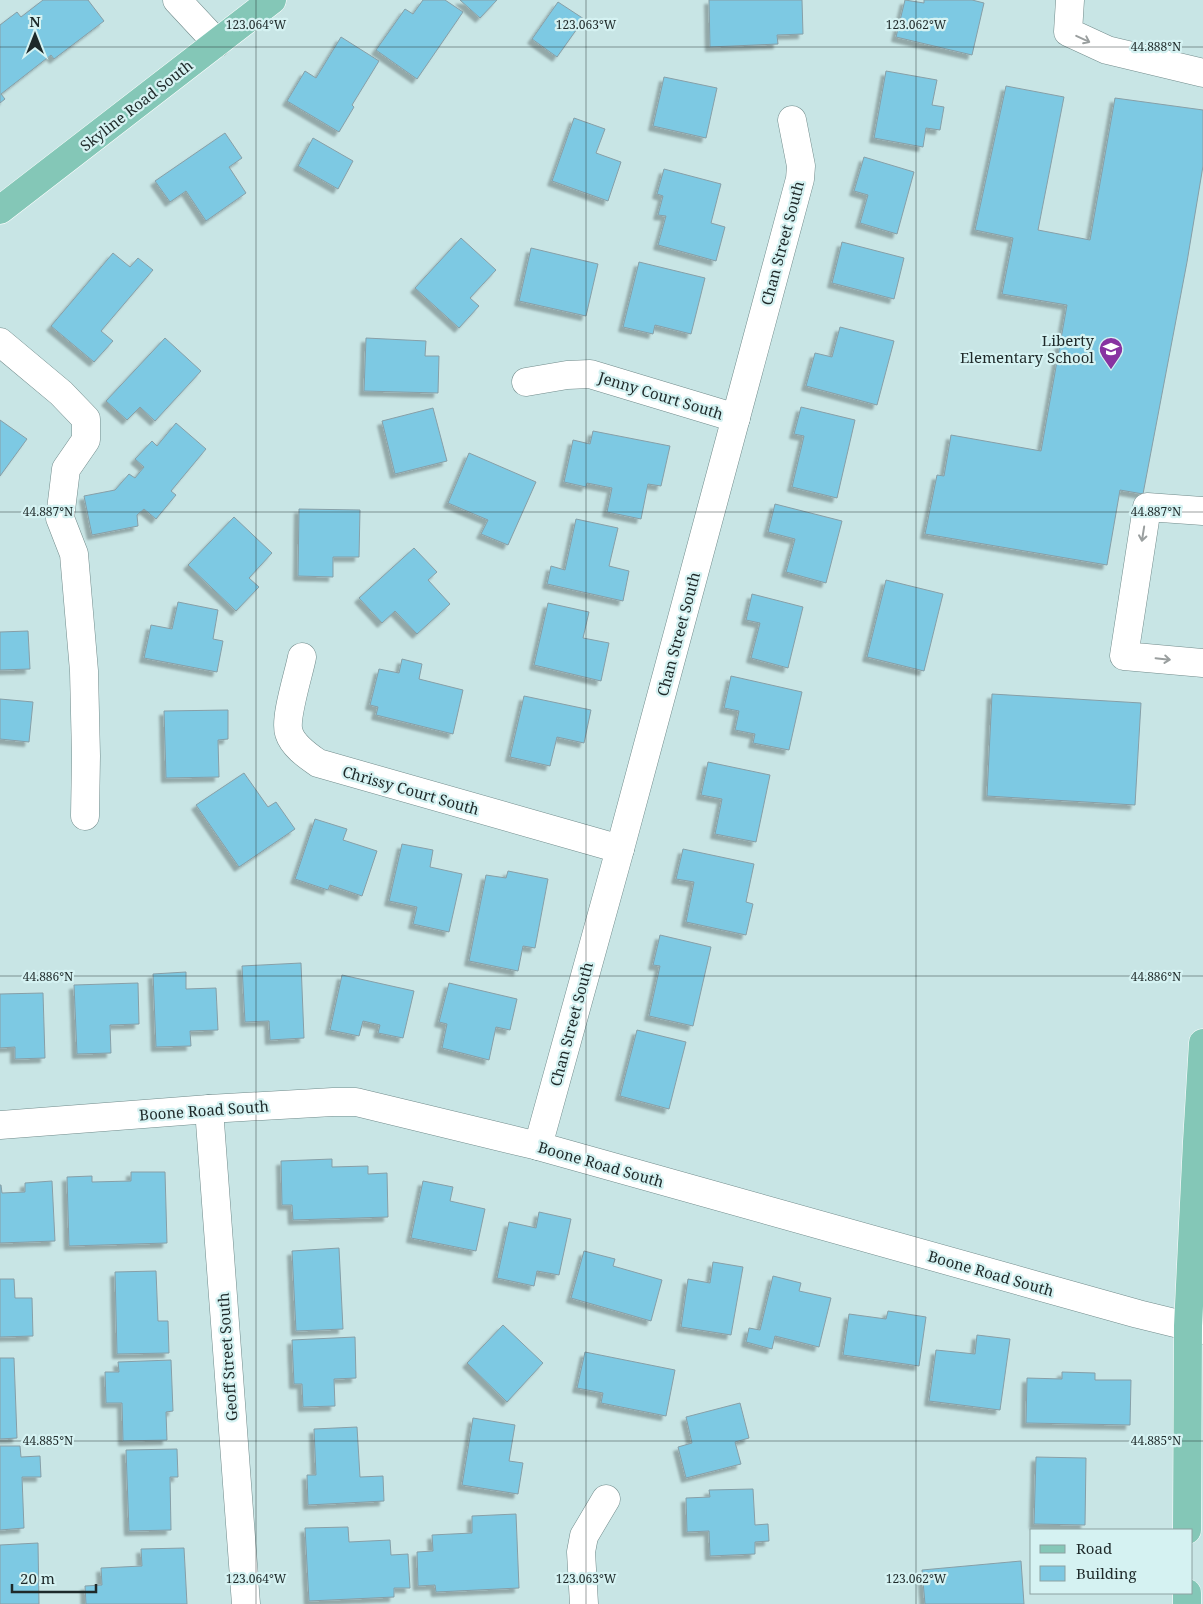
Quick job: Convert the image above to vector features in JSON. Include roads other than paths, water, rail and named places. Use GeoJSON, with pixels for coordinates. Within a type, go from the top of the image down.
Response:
{"type":"FeatureCollection","features":[{"type":"Feature","properties":{"kind":"main road","name":"Skyline Road South"},"geometry":{"type":"LineString","coordinates":[[0,210],[272,0]]}},
{"type":"Feature","properties":{"kind":"main road"},"geometry":{"type":"LineString","coordinates":[[1187,1529],[1196,1328],[1197,1142],[1203,1043]]}},
{"type":"Feature","properties":{"kind":"street"},"geometry":{"type":"LineString","coordinates":[[177,0],[217,43]]}},
{"type":"Feature","properties":{"kind":"street"},"geometry":{"type":"LineString","coordinates":[[1070,0],[1068,32],[1107,50],[1203,73]]}},
{"type":"Feature","properties":{"kind":"street","name":"Chan Street South"},"geometry":{"type":"LineString","coordinates":[[538,1146],[800,179],[801,166],[792,120]]}},
{"type":"Feature","properties":{"kind":"street"},"geometry":{"type":"LineString","coordinates":[[0,342],[61,394],[86,419],[86,440],[66,469],[60,518],[74,554],[76,574],[84,670],[86,816]]}},
{"type":"Feature","properties":{"kind":"street","name":"Jenny Court South"},"geometry":{"type":"LineString","coordinates":[[526,382],[567,375],[590,374],[736,418]]}},
{"type":"Feature","properties":{"kind":"street"},"geometry":{"type":"LineString","coordinates":[[1203,511],[1147,507],[1124,656],[1203,663]]}},
{"type":"Feature","properties":{"kind":"street","name":"Chrissy Court South"},"geometry":{"type":"LineString","coordinates":[[302,657],[289,715],[289,733],[296,745],[318,764],[620,848]]}},
{"type":"Feature","properties":{"kind":"street","name":"Boone Road South"},"geometry":{"type":"LineString","coordinates":[[0,1125],[209,1109],[356,1102],[538,1146],[1138,1314],[1196,1328]]}},
{"type":"Feature","properties":{"kind":"street","name":"Geoff Street South"},"geometry":{"type":"LineString","coordinates":[[209,1109],[246,1604]]}},
{"type":"Feature","properties":{"kind":"street"},"geometry":{"type":"LineString","coordinates":[[584,1604],[581,1552],[584,1536],[606,1499]]}},
{"type":"Feature","properties":{"kind":"place","name":"Liberty Elementary School"},"geometry":{"type":"Point","coordinates":[1111,370]}}]}
